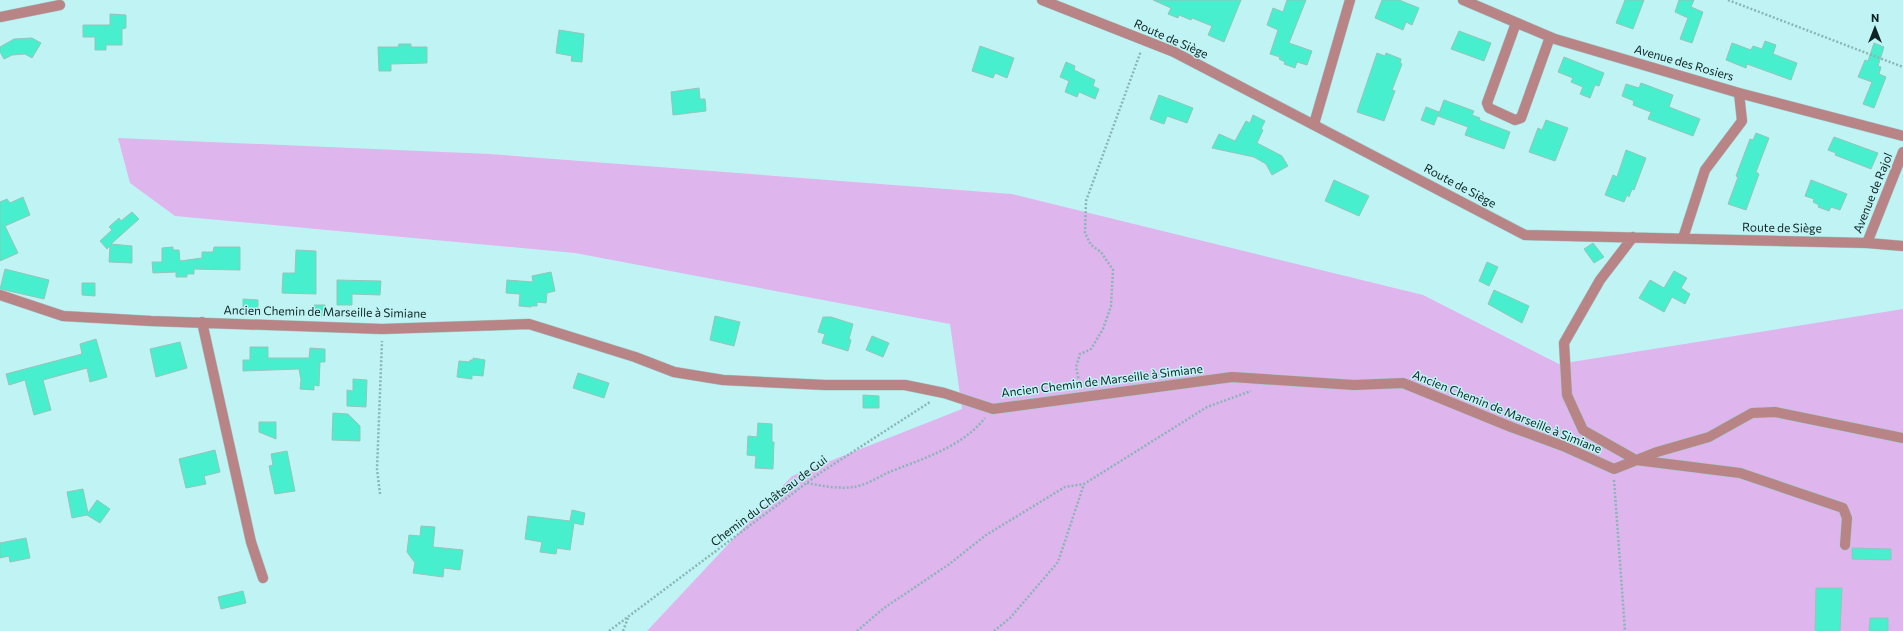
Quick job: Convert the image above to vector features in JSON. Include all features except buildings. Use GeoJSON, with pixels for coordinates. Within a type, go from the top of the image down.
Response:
{"type":"FeatureCollection","features":[{"type":"Feature","properties":{"kind":"street","name":"Route de Siège"},"geometry":{"type":"LineString","coordinates":[[1042,0],[1174,52],[1525,234],[1866,243],[1903,246]]}},
{"type":"Feature","properties":{"kind":"street"},"geometry":{"type":"LineString","coordinates":[[1314,124],[1350,0]]}},
{"type":"Feature","properties":{"kind":"street","name":"Avenue des Rosiers"},"geometry":{"type":"LineString","coordinates":[[1463,0],[1550,37],[1740,93],[1903,136]]}},
{"type":"Feature","properties":{"kind":"street"},"geometry":{"type":"LineString","coordinates":[[0,17],[60,5]]}},
{"type":"Feature","properties":{"kind":"street"},"geometry":{"type":"LineString","coordinates":[[1516,23],[1487,103],[1490,108],[1515,120],[1521,118],[1550,37]]}},
{"type":"Feature","properties":{"kind":"street"},"geometry":{"type":"LineString","coordinates":[[1683,238],[1705,170],[1742,121],[1740,93]]}},
{"type":"Feature","properties":{"kind":"street","name":"Avenue de Rajol"},"geometry":{"type":"LineString","coordinates":[[1866,243],[1903,152]]}},
{"type":"Feature","properties":{"kind":"street"},"geometry":{"type":"LineString","coordinates":[[1633,237],[1600,280],[1564,343],[1566,395],[1583,430],[1636,460],[1740,473],[1843,508],[1847,518],[1845,545]]}},
{"type":"Feature","properties":{"kind":"street","name":"Ancien Chemin de Marseille à Simiane"},"geometry":{"type":"LineString","coordinates":[[0,295],[63,316],[382,329],[528,324],[635,357],[674,372],[723,380],[905,385],[944,393],[993,409],[1232,378],[1354,385],[1403,383],[1511,428],[1563,446],[1614,469]]}},
{"type":"Feature","properties":{"kind":"street"},"geometry":{"type":"LineString","coordinates":[[202,322],[251,542],[262,578]]}},
{"type":"Feature","properties":{"kind":"street"},"geometry":{"type":"LineString","coordinates":[[1614,469],[1636,460],[1710,437],[1752,413],[1775,412],[1903,438]]}},
{"type":"Feature","properties":{"kind":"path"},"geometry":{"type":"LineString","coordinates":[[1728,0],[1903,67]]}},
{"type":"Feature","properties":{"kind":"path"},"geometry":{"type":"LineString","coordinates":[[1083,398],[1076,367],[1080,354],[1091,349],[1103,329],[1111,306],[1113,270],[1101,252],[1091,245],[1085,233],[1086,201],[1145,40]]}},
{"type":"Feature","properties":{"kind":"path"},"geometry":{"type":"LineString","coordinates":[[380,494],[377,469],[382,329]]}},
{"type":"Feature","properties":{"kind":"path"},"geometry":{"type":"LineString","coordinates":[[856,631],[884,608],[948,565],[986,535],[1065,487],[1084,484],[1207,407],[1256,388]]}},
{"type":"Feature","properties":{"kind":"path","name":"Chemin du Château de Gui"},"geometry":{"type":"LineString","coordinates":[[609,631],[807,482],[944,393]]}},
{"type":"Feature","properties":{"kind":"path"},"geometry":{"type":"LineString","coordinates":[[807,482],[825,487],[854,487],[942,451],[961,440],[980,425],[993,409]]}},
{"type":"Feature","properties":{"kind":"path"},"geometry":{"type":"LineString","coordinates":[[1614,469],[1615,504],[1625,631]]}},
{"type":"Feature","properties":{"kind":"path"},"geometry":{"type":"LineString","coordinates":[[994,631],[1010,618],[1058,562],[1084,484]]}},
{"type":"Feature","properties":{"kind":"path"},"geometry":{"type":"LineString","coordinates":[[623,631],[628,618]]}},
{"type":"Feature","properties":{"kind":"shaded area"},"geometry":{"type":"Polygon","coordinates":[[[118,138],[489,154],[1012,194],[1423,295],[1559,364],[1903,309],[1903,631],[647,631],[792,476],[962,409],[950,324],[575,253],[175,216],[130,183],[118,138]]]}}]}
